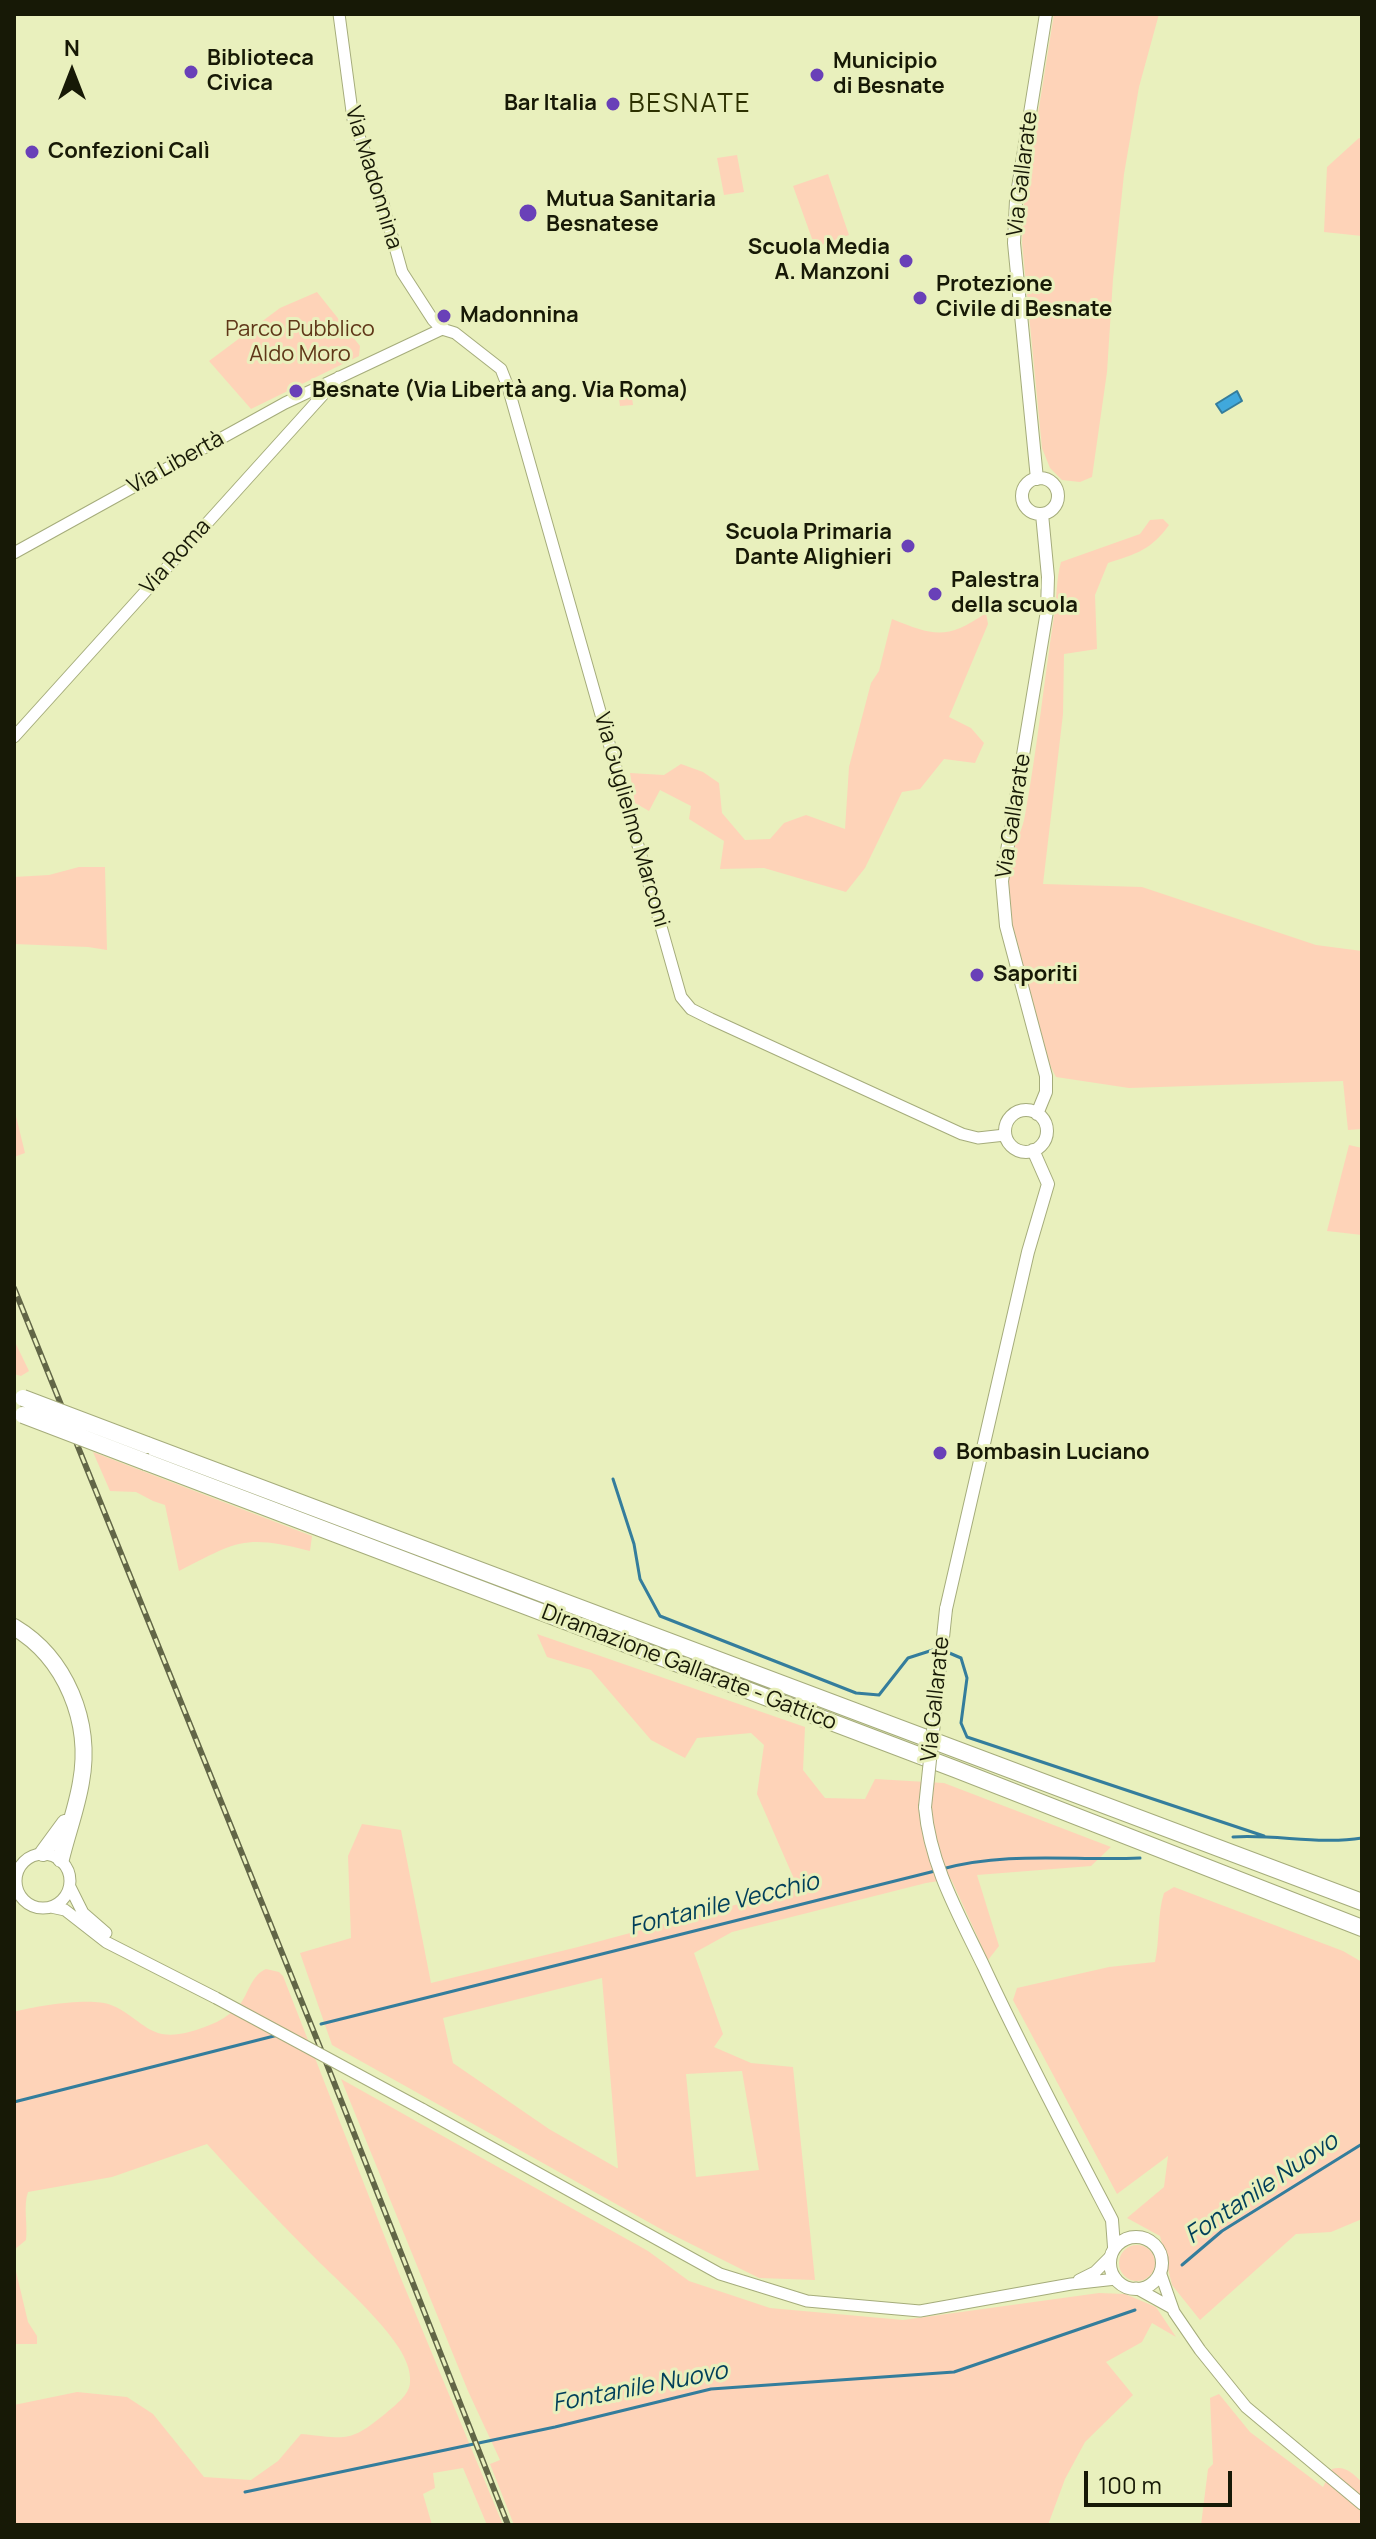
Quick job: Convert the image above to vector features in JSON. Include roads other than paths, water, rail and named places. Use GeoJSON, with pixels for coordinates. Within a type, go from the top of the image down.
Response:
{"type":"FeatureCollection","features":[{"type":"Feature","properties":{"kind":"highway","name":"Diramazione Gallarate - Gattico"},"geometry":{"type":"LineString","coordinates":[[18,1405],[1362,1902]]}},
{"type":"Feature","properties":{"kind":"highway","name":"Diramazione Gallarate - Gattico"},"geometry":{"type":"LineString","coordinates":[[147,1453],[1362,1928]]}},
{"type":"Feature","properties":{"kind":"highway"},"geometry":{"type":"LineString","coordinates":[[14,1627],[32,1638],[61,1673],[76,1708],[82,1734],[81,1782],[61,1859]]}},
{"type":"Feature","properties":{"kind":"highway"},"geometry":{"type":"LineString","coordinates":[[43,1853],[72,1812]]}},
{"type":"Feature","properties":{"kind":"main road","name":"Via Gallarate"},"geometry":{"type":"LineString","coordinates":[[1037,479],[1014,243],[1016,200],[1046,14]]}},
{"type":"Feature","properties":{"kind":"main road"},"geometry":{"type":"LineString","coordinates":[[1037,479],[1053,484],[1058,494],[1055,505],[1042,514],[1032,512],[1023,500],[1025,487],[1037,479]]}},
{"type":"Feature","properties":{"kind":"main road","name":"Via Gallarate"},"geometry":{"type":"LineString","coordinates":[[1037,1114],[1046,1092],[1046,1076],[1006,926],[1002,881],[1047,611],[1048,577],[1042,514]]}},
{"type":"Feature","properties":{"kind":"main road"},"geometry":{"type":"LineString","coordinates":[[1025,1110],[1037,1114],[1046,1130],[1043,1142],[1033,1150],[1016,1149],[1005,1135],[1006,1123],[1014,1114],[1025,1110]]}},
{"type":"Feature","properties":{"kind":"main road","name":"Via Gallarate"},"geometry":{"type":"LineString","coordinates":[[1033,1150],[1048,1184],[1028,1252],[946,1609],[925,1807],[927,1835],[942,1879],[1032,2068],[1112,2220],[1112,2252]]}},
{"type":"Feature","properties":{"kind":"main road"},"geometry":{"type":"LineString","coordinates":[[1112,2220],[1148,2240],[1158,2250],[1162,2264],[1160,2272],[1151,2284],[1136,2288],[1121,2284],[1111,2272],[1112,2252],[1131,2237],[1141,2237]]}},
{"type":"Feature","properties":{"kind":"street","name":"Via Madonnina"},"geometry":{"type":"LineString","coordinates":[[339,14],[353,119],[383,204],[398,264],[433,320],[442,329]]}},
{"type":"Feature","properties":{"kind":"street","name":"Via Libertà"},"geometry":{"type":"LineString","coordinates":[[14,553],[230,433],[442,329]]}},
{"type":"Feature","properties":{"kind":"street","name":"Via Guglielmo Marconi"},"geometry":{"type":"LineString","coordinates":[[442,329],[455,333],[501,369],[508,387],[681,997],[691,1009],[711,1019],[962,1134],[978,1138],[1005,1135]]}},
{"type":"Feature","properties":{"kind":"street","name":"Via Roma"},"geometry":{"type":"LineString","coordinates":[[14,737],[339,377]]}},
{"type":"Feature","properties":{"kind":"street"},"geometry":{"type":"LineString","coordinates":[[182,1980],[108,1935],[83,1913],[70,1887],[69,1872],[61,1859],[43,1853],[26,1858],[17,1865],[15,1888],[26,1903],[65,1910],[106,1942],[422,2109],[720,2274],[807,2301],[920,2311],[1116,2279]]}},
{"type":"Feature","properties":{"kind":"street"},"geometry":{"type":"LineString","coordinates":[[51,1907],[66,1896],[70,1887]]}},
{"type":"Feature","properties":{"kind":"street"},"geometry":{"type":"LineString","coordinates":[[1071,2284],[1095,2272],[1112,2252]]}},
{"type":"Feature","properties":{"kind":"street"},"geometry":{"type":"LineString","coordinates":[[1160,2272],[1172,2308],[1200,2350],[1246,2407],[1362,2504]]}},
{"type":"Feature","properties":{"kind":"street"},"geometry":{"type":"LineString","coordinates":[[1136,2288],[1172,2308]]}},
{"type":"Feature","properties":{"kind":"water"},"geometry":{"type":"Polygon","coordinates":[[[1237,391],[1242,401],[1222,413],[1216,404],[1237,391]]]}},
{"type":"Feature","properties":{"kind":"waterway"},"geometry":{"type":"LineString","coordinates":[[613,1479],[634,1544],[640,1579],[660,1616],[856,1693],[879,1695],[908,1658],[936,1649]]}},
{"type":"Feature","properties":{"kind":"waterway"},"geometry":{"type":"LineString","coordinates":[[947,1652],[961,1658],[967,1678],[961,1723],[967,1737],[1264,1836]]}},
{"type":"Feature","properties":{"kind":"waterway","name":"Fontanile Vecchio"},"geometry":{"type":"LineString","coordinates":[[1233,1837],[1362,1838]]}},
{"type":"Feature","properties":{"kind":"waterway","name":"Fontanile Vecchio"},"geometry":{"type":"LineString","coordinates":[[942,1869],[966,1863],[1016,1858],[1140,1858]]}},
{"type":"Feature","properties":{"kind":"waterway","name":"Fontanile Vecchio"},"geometry":{"type":"LineString","coordinates":[[321,2024],[935,1871]]}},
{"type":"Feature","properties":{"kind":"waterway","name":"Fontanile Vecchio"},"geometry":{"type":"LineString","coordinates":[[14,2102],[278,2035]]}},
{"type":"Feature","properties":{"kind":"waterway","name":"Fontanile Nuovo"},"geometry":{"type":"LineString","coordinates":[[1182,2265],[1222,2231],[1362,2144]]}},
{"type":"Feature","properties":{"kind":"waterway","name":"Fontanile Nuovo"},"geometry":{"type":"LineString","coordinates":[[245,2492],[555,2427],[711,2389],[954,2372],[1135,2310]]}},
{"type":"Feature","properties":{"kind":"railway"},"geometry":{"type":"LineString","coordinates":[[14,1288],[324,2057],[508,2525]]}},
{"type":"Feature","properties":{"kind":"place","name":"Biblioteca Civica"},"geometry":{"type":"Point","coordinates":[191,72]}},
{"type":"Feature","properties":{"kind":"place","name":"Municipio di Besnate"},"geometry":{"type":"Point","coordinates":[817,75]}},
{"type":"Feature","properties":{"kind":"place","name":"Bar Italia"},"geometry":{"type":"Point","coordinates":[613,104]}},
{"type":"Feature","properties":{"kind":"place","name":"Confezioni Calì"},"geometry":{"type":"Point","coordinates":[32,152]}},
{"type":"Feature","properties":{"kind":"place","name":"Mutua Sanitaria Besnatese"},"geometry":{"type":"Point","coordinates":[528,213]}},
{"type":"Feature","properties":{"kind":"place","name":"Scuola Media A. Manzoni"},"geometry":{"type":"Point","coordinates":[906,261]}},
{"type":"Feature","properties":{"kind":"place","name":"Protezione Civile di Besnate"},"geometry":{"type":"Point","coordinates":[920,298]}},
{"type":"Feature","properties":{"kind":"place","name":"Madonnina"},"geometry":{"type":"Point","coordinates":[444,316]}},
{"type":"Feature","properties":{"kind":"place","name":"Besnate (Via Libertà ang. Via Roma)"},"geometry":{"type":"Point","coordinates":[296,391]}},
{"type":"Feature","properties":{"kind":"place","name":"Scuola Primaria Dante Alighieri"},"geometry":{"type":"Point","coordinates":[908,546]}},
{"type":"Feature","properties":{"kind":"place","name":"Palestra della scuola"},"geometry":{"type":"Point","coordinates":[935,594]}},
{"type":"Feature","properties":{"kind":"place","name":"Saporiti"},"geometry":{"type":"Point","coordinates":[977,975]}},
{"type":"Feature","properties":{"kind":"place","name":"Bombasin Luciano"},"geometry":{"type":"Point","coordinates":[940,1453]}},
{"type":"Feature","properties":{"kind":"district","name":"BESNATE"},"geometry":{"type":"Point","coordinates":[690,105]}},
{"type":"Feature","properties":{"kind":"park label","name":"Parco Pubblico Aldo Moro"},"geometry":{"type":"Point","coordinates":[300,342]}}]}
